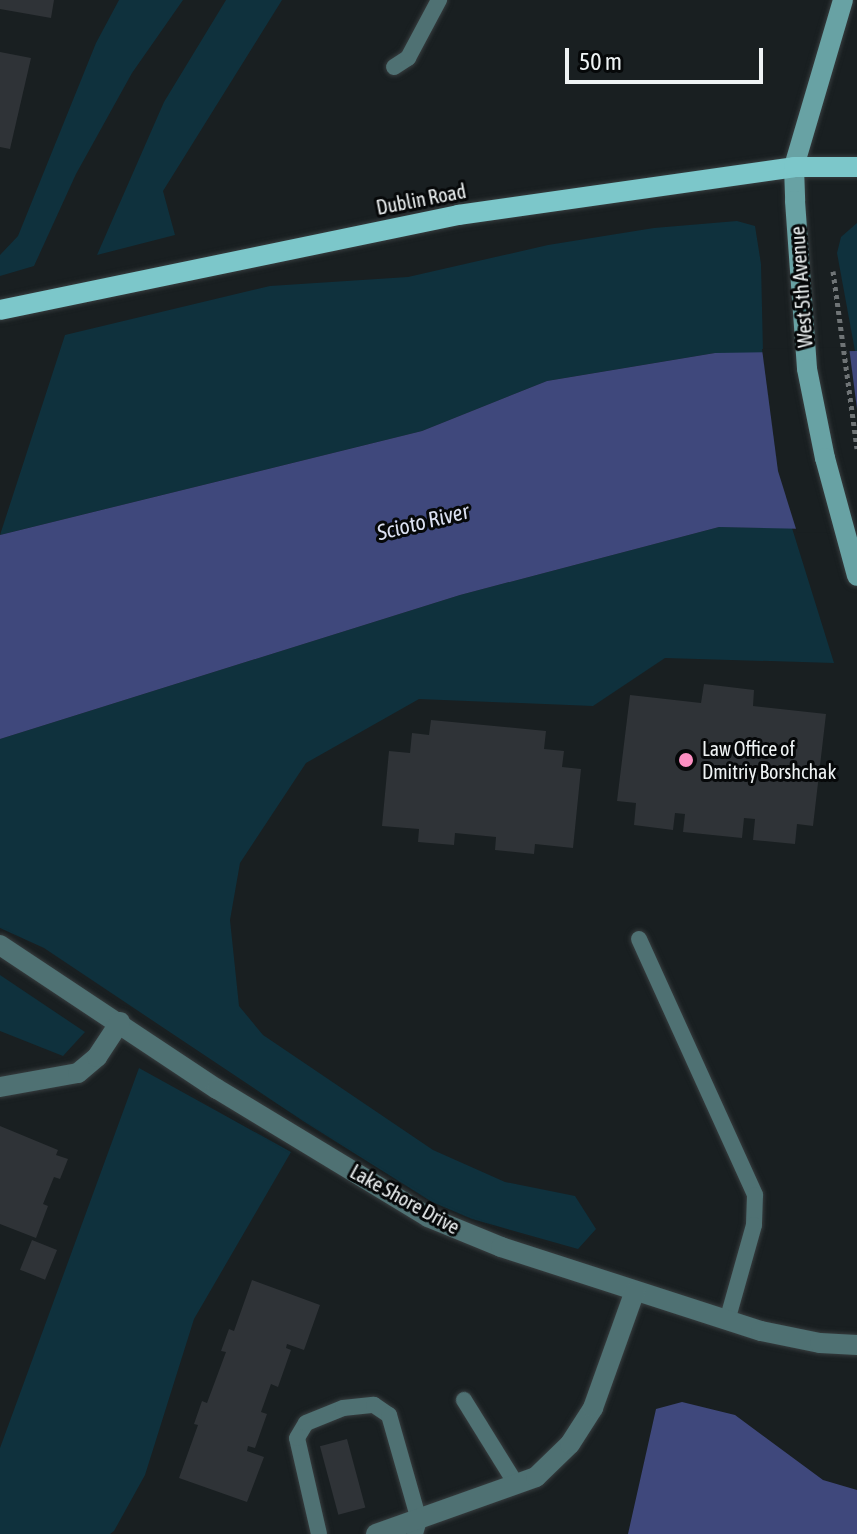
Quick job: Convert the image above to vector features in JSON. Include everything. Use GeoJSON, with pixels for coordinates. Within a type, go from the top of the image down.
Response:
{"type":"FeatureCollection","features":[{"type":"Feature","properties":{"kind":"main road","name":"West 5th Avenue"},"geometry":{"type":"LineString","coordinates":[[843,0],[794,167],[799,274],[810,384],[828,471],[857,576]]}},
{"type":"Feature","properties":{"kind":"main road","name":"Dublin Road"},"geometry":{"type":"LineString","coordinates":[[0,310],[458,215],[794,167],[857,167]]}},
{"type":"Feature","properties":{"kind":"street","name":"Lake Shore Drive"},"geometry":{"type":"LineString","coordinates":[[0,945],[217,1089],[428,1217],[501,1247],[727,1321],[791,1339],[857,1345]]}},
{"type":"Feature","properties":{"kind":"street"},"geometry":{"type":"LineString","coordinates":[[0,1087],[78,1073],[97,1057],[120,1022]]}},
{"type":"Feature","properties":{"kind":"street"},"geometry":{"type":"LineString","coordinates":[[376,1534],[417,1527],[536,1477],[570,1444],[593,1408],[635,1291]]}},
{"type":"Feature","properties":{"kind":"lane"},"geometry":{"type":"LineString","coordinates":[[394,67],[408,58],[439,0]]}},
{"type":"Feature","properties":{"kind":"lane"},"geometry":{"type":"LineString","coordinates":[[639,939],[755,1195],[754,1225],[727,1321]]}},
{"type":"Feature","properties":{"kind":"lane"},"geometry":{"type":"LineString","coordinates":[[464,1400],[516,1484]]}},
{"type":"Feature","properties":{"kind":"lane"},"geometry":{"type":"LineString","coordinates":[[319,1534],[297,1438],[306,1423],[343,1408],[374,1405],[389,1415],[417,1527]]}},
{"type":"Feature","properties":{"kind":"path"},"geometry":{"type":"LineString","coordinates":[[833,271],[857,448]]}},
{"type":"Feature","properties":{"kind":"shaded area"},"geometry":{"type":"Polygon","coordinates":[[[119,0],[183,0],[132,73],[76,174],[34,266],[0,276],[0,255],[18,236],[96,43],[119,0]]]}},
{"type":"Feature","properties":{"kind":"shaded area"},"geometry":{"type":"Polygon","coordinates":[[[226,0],[282,0],[163,191],[175,235],[97,255],[164,102],[226,0]]]}},
{"type":"Feature","properties":{"kind":"shaded area"},"geometry":{"type":"Polygon","coordinates":[[[737,221],[755,226],[761,264],[763,353],[715,353],[547,381],[422,431],[0,535],[65,335],[270,286],[408,277],[548,245],[654,228],[737,221]]]}},
{"type":"Feature","properties":{"kind":"shaded area"},"geometry":{"type":"Polygon","coordinates":[[[857,223],[855,351],[837,253],[841,237],[857,223]]]}},
{"type":"Feature","properties":{"kind":"shaded area"},"geometry":{"type":"Polygon","coordinates":[[[719,527],[792,528],[834,663],[665,658],[593,706],[419,699],[306,763],[240,863],[230,920],[239,1006],[263,1035],[433,1150],[505,1182],[575,1196],[596,1229],[578,1249],[472,1219],[432,1202],[303,1121],[44,948],[0,928],[0,739],[460,595],[719,527]]]}},
{"type":"Feature","properties":{"kind":"shaded area"},"geometry":{"type":"Polygon","coordinates":[[[0,975],[85,1032],[63,1056],[0,1031],[0,975]]]}},
{"type":"Feature","properties":{"kind":"shaded area"},"geometry":{"type":"Polygon","coordinates":[[[139,1068],[291,1152],[194,1319],[145,1475],[114,1531],[110,1534],[0,1534],[0,1448],[139,1068]]]}},
{"type":"Feature","properties":{"kind":"water","name":"Scioto River"},"geometry":{"type":"Polygon","coordinates":[[[857,351],[857,530],[719,527],[460,595],[0,739],[0,535],[422,431],[547,381],[715,353],[857,351]]]}},
{"type":"Feature","properties":{"kind":"water"},"geometry":{"type":"Polygon","coordinates":[[[682,1402],[735,1415],[823,1480],[857,1490],[857,1534],[628,1534],[656,1409],[682,1402]]]}},
{"type":"Feature","properties":{"kind":"pier"},"geometry":{"type":"Polygon","coordinates":[[[849,347],[857,409],[857,534],[797,532],[778,471],[762,349],[849,347]]]}},
{"type":"Feature","properties":{"kind":"building"},"geometry":{"type":"Polygon","coordinates":[[[0,0],[54,0],[51,18],[0,9],[0,0]]]}},
{"type":"Feature","properties":{"kind":"building"},"geometry":{"type":"Polygon","coordinates":[[[0,52],[31,58],[10,149],[0,147],[0,52]]]}},
{"type":"Feature","properties":{"kind":"building"},"geometry":{"type":"Polygon","coordinates":[[[704,684],[754,690],[753,706],[826,714],[813,826],[797,824],[795,844],[753,840],[755,819],[744,818],[742,838],[683,832],[685,814],[675,813],[673,830],[634,825],[636,803],[617,801],[630,695],[701,703],[704,684]]]}},
{"type":"Feature","properties":{"kind":"building"},"geometry":{"type":"Polygon","coordinates":[[[431,720],[546,731],[544,749],[564,751],[562,767],[581,769],[573,848],[535,844],[534,854],[495,850],[496,837],[455,833],[454,845],[418,842],[419,829],[382,826],[389,751],[410,753],[412,733],[429,735],[431,720]]]}},
{"type":"Feature","properties":{"kind":"building"},"geometry":{"type":"Polygon","coordinates":[[[0,1126],[58,1150],[56,1155],[68,1159],[60,1179],[54,1177],[43,1204],[48,1206],[36,1238],[0,1224],[0,1126]]]}},
{"type":"Feature","properties":{"kind":"building"},"geometry":{"type":"Polygon","coordinates":[[[32,1240],[57,1250],[45,1280],[20,1270],[32,1240]]]}},
{"type":"Feature","properties":{"kind":"building"},"geometry":{"type":"Polygon","coordinates":[[[252,1280],[320,1305],[304,1350],[287,1344],[286,1348],[291,1350],[278,1387],[271,1384],[261,1412],[267,1414],[255,1448],[248,1446],[247,1451],[264,1457],[247,1502],[179,1478],[198,1425],[194,1424],[202,1401],[207,1403],[226,1352],[221,1351],[229,1329],[234,1331],[252,1280]]]}},
{"type":"Feature","properties":{"kind":"building"},"geometry":{"type":"Polygon","coordinates":[[[347,1439],[365,1508],[338,1515],[320,1446],[347,1439]]]}},
{"type":"Feature","properties":{"kind":"place","name":"Law Office of Dmitriy Borshchak"},"geometry":{"type":"Point","coordinates":[686,760]}}]}
